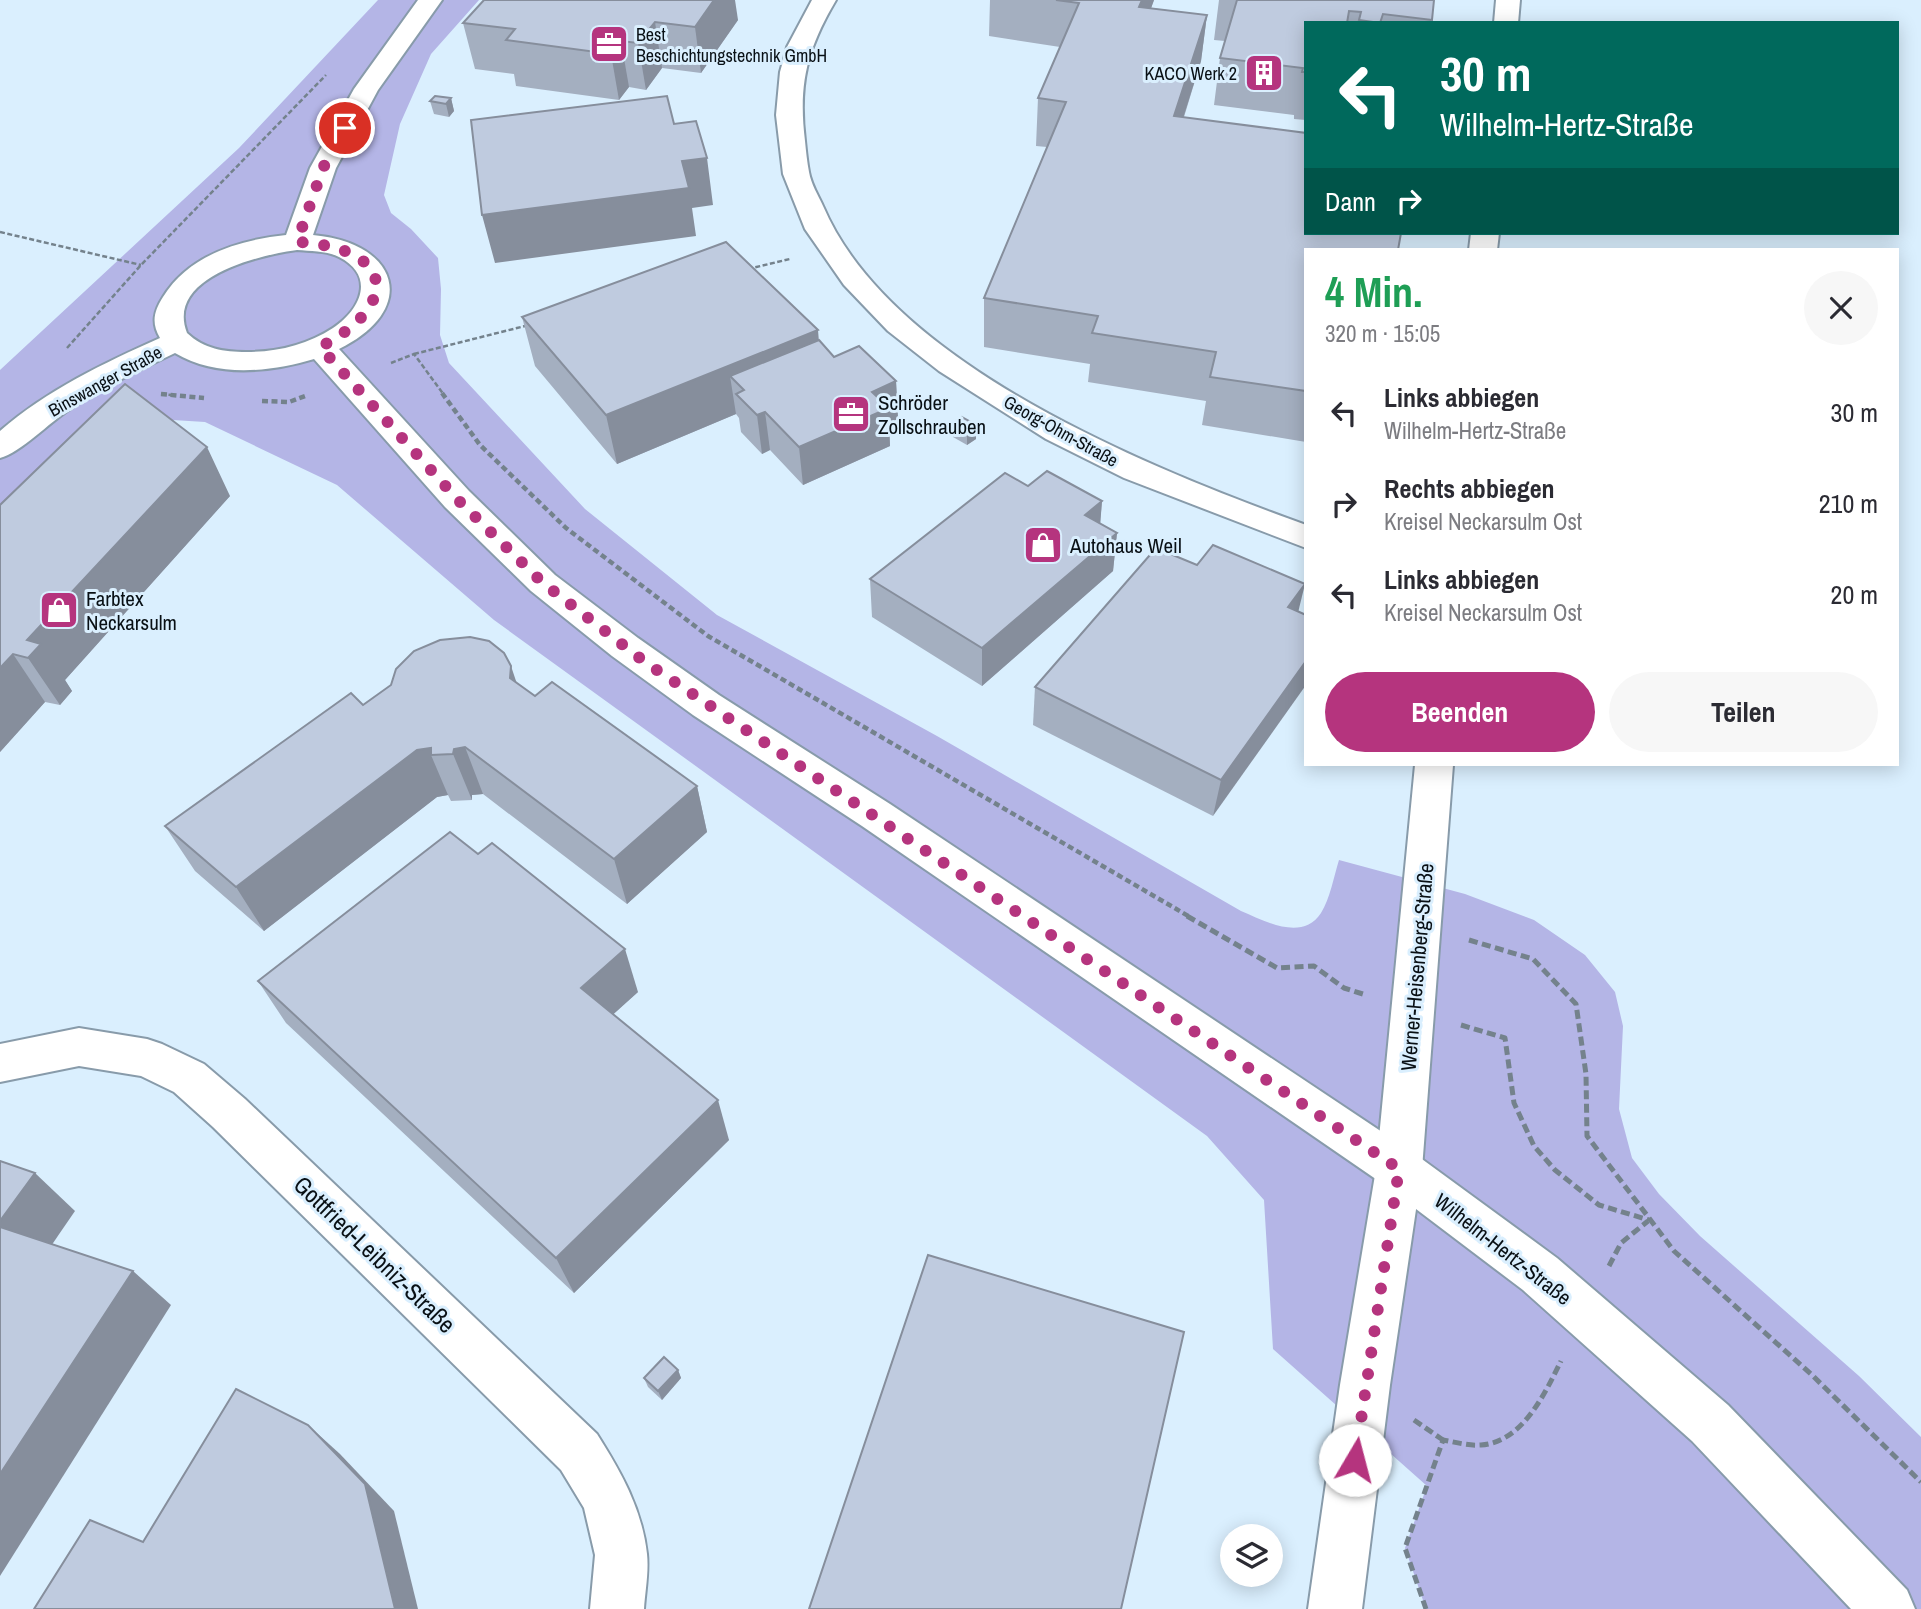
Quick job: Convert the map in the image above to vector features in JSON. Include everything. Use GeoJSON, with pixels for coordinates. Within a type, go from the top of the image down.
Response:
{"type":"FeatureCollection","features":[{"type":"Feature","properties":{"kind":"main road"},"geometry":{"type":"LineString","coordinates":[[297,242],[323,168],[366,89],[430,0]]}},
{"type":"Feature","properties":{"kind":"main road","name":"Georg-Ohm-Straße"},"geometry":{"type":"LineString","coordinates":[[824,0],[798,49],[789,94],[788,139],[799,188],[830,248],[876,303],[933,352],[1009,404],[1110,460],[1304,536]]}},
{"type":"Feature","properties":{"kind":"main road"},"geometry":{"type":"LineString","coordinates":[[1506,21],[1508,0]]}},
{"type":"Feature","properties":{"kind":"main road"},"geometry":{"type":"LineString","coordinates":[[297,242],[322,243],[352,252],[372,270],[377,285],[373,304],[357,324],[320,347],[293,356],[261,361],[225,361],[196,353],[178,341],[170,330],[168,313],[178,292],[201,270],[244,251],[297,242]]}},
{"type":"Feature","properties":{"kind":"main road","name":"Binswanger Straße"},"geometry":{"type":"LineString","coordinates":[[0,448],[67,398],[129,363],[178,341]]}},
{"type":"Feature","properties":{"kind":"main road","name":"Wilhelm-Hertz-Straße"},"geometry":{"type":"LineString","coordinates":[[320,347],[467,509],[543,583],[625,647],[706,705],[876,815],[1399,1169],[1540,1274],[1710,1423],[1888,1609]]}},
{"type":"Feature","properties":{"kind":"main road","name":"Werner-Heisenberg-Straße"},"geometry":{"type":"LineString","coordinates":[[1335,1609],[1365,1385],[1399,1169],[1434,766]]}},
{"type":"Feature","properties":{"kind":"main road","name":"Gottfried-Leibniz-Straße"},"geometry":{"type":"LineString","coordinates":[[0,1063],[79,1047],[147,1058],[188,1078],[229,1114],[579,1452],[608,1499],[621,1555],[617,1609]]}},
{"type":"Feature","properties":{"kind":"path"},"geometry":{"type":"LineString","coordinates":[[208,398],[161,394],[129,363],[83,333],[141,265],[330,71]]}},
{"type":"Feature","properties":{"kind":"path"},"geometry":{"type":"LineString","coordinates":[[0,232],[141,265]]}},
{"type":"Feature","properties":{"kind":"path"},"geometry":{"type":"LineString","coordinates":[[736,272],[830,248]]}},
{"type":"Feature","properties":{"kind":"path"},"geometry":{"type":"LineString","coordinates":[[255,401],[289,402],[414,354],[535,323]]}},
{"type":"Feature","properties":{"kind":"path"},"geometry":{"type":"LineString","coordinates":[[414,354],[480,445],[566,528],[708,636],[1277,968],[1314,966],[1345,988],[1505,1038],[1514,1103],[1534,1146],[1555,1170],[1599,1205],[1649,1220]]}},
{"type":"Feature","properties":{"kind":"path"},"geometry":{"type":"LineString","coordinates":[[1420,931],[1455,935],[1533,959],[1576,1004],[1586,1074],[1587,1136],[1674,1251],[1812,1375],[1921,1482]]}},
{"type":"Feature","properties":{"kind":"path"},"geometry":{"type":"LineString","coordinates":[[1621,1243],[1649,1220]]}},
{"type":"Feature","properties":{"kind":"path"},"geometry":{"type":"LineString","coordinates":[[1426,1609],[1405,1548],[1443,1440],[1485,1445],[1515,1432],[1552,1380]]}},
{"type":"Feature","properties":{"kind":"shaded area"},"geometry":{"type":"Polygon","coordinates":[[[378,0],[479,0],[431,54],[400,124],[384,195],[391,213],[411,229],[438,258],[441,289],[440,335],[449,363],[585,509],[717,615],[1261,920],[1294,928],[1313,922],[1327,901],[1339,860],[1465,894],[1534,920],[1585,955],[1615,992],[1623,1026],[1619,1109],[1632,1158],[1659,1194],[1700,1236],[1859,1376],[1921,1437],[1921,1609],[1426,1609],[1405,1548],[1427,1486],[1273,1349],[1264,1200],[1207,1136],[494,620],[337,485],[205,422],[157,419],[0,532],[0,370],[239,148],[378,0]]]}},
{"type":"Feature","properties":{"kind":"building"},"geometry":{"type":"Polygon","coordinates":[[[484,0],[714,0],[695,27],[655,22],[638,43],[621,41],[611,54],[506,40],[515,29],[463,23],[484,0]]]}},
{"type":"Feature","properties":{"kind":"building"},"geometry":{"type":"Polygon","coordinates":[[[1056,0],[1142,0],[1139,7],[1207,15],[1174,116],[1304,133],[1304,235],[1401,235],[1398,248],[1304,248],[1304,391],[1210,377],[1216,352],[1092,333],[1098,316],[984,298],[1066,102],[1038,98],[1079,3],[1056,0]]]}},
{"type":"Feature","properties":{"kind":"building"},"geometry":{"type":"Polygon","coordinates":[[[1237,0],[1434,0],[1432,20],[1383,14],[1381,21],[1366,21],[1359,20],[1361,12],[1349,11],[1347,21],[1304,21],[1304,72],[1303,68],[1220,58],[1237,0]]]}},
{"type":"Feature","properties":{"kind":"building"},"geometry":{"type":"Polygon","coordinates":[[[435,96],[451,98],[446,104],[430,101],[435,96]]]}},
{"type":"Feature","properties":{"kind":"building"},"geometry":{"type":"Polygon","coordinates":[[[667,96],[674,124],[696,121],[707,158],[682,161],[689,188],[482,215],[471,120],[667,96]]]}},
{"type":"Feature","properties":{"kind":"building"},"geometry":{"type":"Polygon","coordinates":[[[726,242],[818,330],[606,415],[522,317],[726,242]]]}},
{"type":"Feature","properties":{"kind":"building"},"geometry":{"type":"Polygon","coordinates":[[[819,340],[834,357],[859,346],[896,381],[872,392],[889,408],[799,447],[765,412],[757,415],[736,394],[744,390],[730,376],[819,340]]]}},
{"type":"Feature","properties":{"kind":"building"},"geometry":{"type":"Polygon","coordinates":[[[125,384],[207,447],[27,640],[41,644],[28,658],[13,654],[0,668],[0,505],[125,384]]]}},
{"type":"Feature","properties":{"kind":"building"},"geometry":{"type":"Polygon","coordinates":[[[962,417],[976,425],[967,432],[953,423],[962,417]]]}},
{"type":"Feature","properties":{"kind":"building"},"geometry":{"type":"Polygon","coordinates":[[[1047,471],[1102,501],[1085,515],[1117,533],[982,648],[870,579],[1005,473],[1028,486],[1047,471]]]}},
{"type":"Feature","properties":{"kind":"building"},"geometry":{"type":"Polygon","coordinates":[[[1213,545],[1304,584],[1288,607],[1304,614],[1304,664],[1221,780],[1035,687],[1156,548],[1197,565],[1213,545]]]}},
{"type":"Feature","properties":{"kind":"building"},"geometry":{"type":"Polygon","coordinates":[[[470,637],[489,641],[504,653],[511,666],[510,678],[535,696],[552,682],[697,786],[614,859],[465,747],[454,749],[453,754],[431,755],[431,748],[417,750],[236,887],[165,826],[351,693],[363,705],[391,685],[396,669],[414,651],[440,640],[470,637]]]}},
{"type":"Feature","properties":{"kind":"building"},"geometry":{"type":"Polygon","coordinates":[[[450,832],[478,854],[492,843],[625,949],[581,988],[718,1100],[556,1258],[258,981],[450,832]]]}},
{"type":"Feature","properties":{"kind":"building"},"geometry":{"type":"Polygon","coordinates":[[[0,1161],[35,1173],[0,1221],[0,1161]]]}},
{"type":"Feature","properties":{"kind":"building"},"geometry":{"type":"Polygon","coordinates":[[[0,1227],[133,1271],[0,1474],[0,1227]]]}},
{"type":"Feature","properties":{"kind":"building"},"geometry":{"type":"Polygon","coordinates":[[[928,1255],[1184,1332],[1121,1609],[809,1609],[928,1255]]]}},
{"type":"Feature","properties":{"kind":"building"},"geometry":{"type":"Polygon","coordinates":[[[664,1357],[678,1370],[658,1391],[644,1378],[664,1357]]]}},
{"type":"Feature","properties":{"kind":"building"},"geometry":{"type":"Polygon","coordinates":[[[236,1389],[308,1425],[365,1484],[395,1609],[34,1609],[90,1520],[143,1542],[236,1389]]]}},
{"type":"Feature","properties":{"kind":"place","name":"Best Beschichtungstechnik GmbH"},"geometry":{"type":"Point","coordinates":[609,44]}},
{"type":"Feature","properties":{"kind":"place","name":"KACO Werk 2"},"geometry":{"type":"Point","coordinates":[1264,73]}},
{"type":"Feature","properties":{"kind":"place","name":"Schröder Zollschrauben"},"geometry":{"type":"Point","coordinates":[851,414]}},
{"type":"Feature","properties":{"kind":"place","name":"Autohaus Weil"},"geometry":{"type":"Point","coordinates":[1043,545]}},
{"type":"Feature","properties":{"kind":"place","name":"Farbtex Neckarsulm"},"geometry":{"type":"Point","coordinates":[59,610]}},
{"type":"Feature","properties":{"kind":"route"},"geometry":{"type":"LineString","coordinates":[[345,128],[323,168],[297,242],[322,243],[352,252],[372,270],[377,285],[373,304],[357,324],[320,347],[457,499],[543,583],[645,662],[1399,1169],[1355,1460]]}}]}
